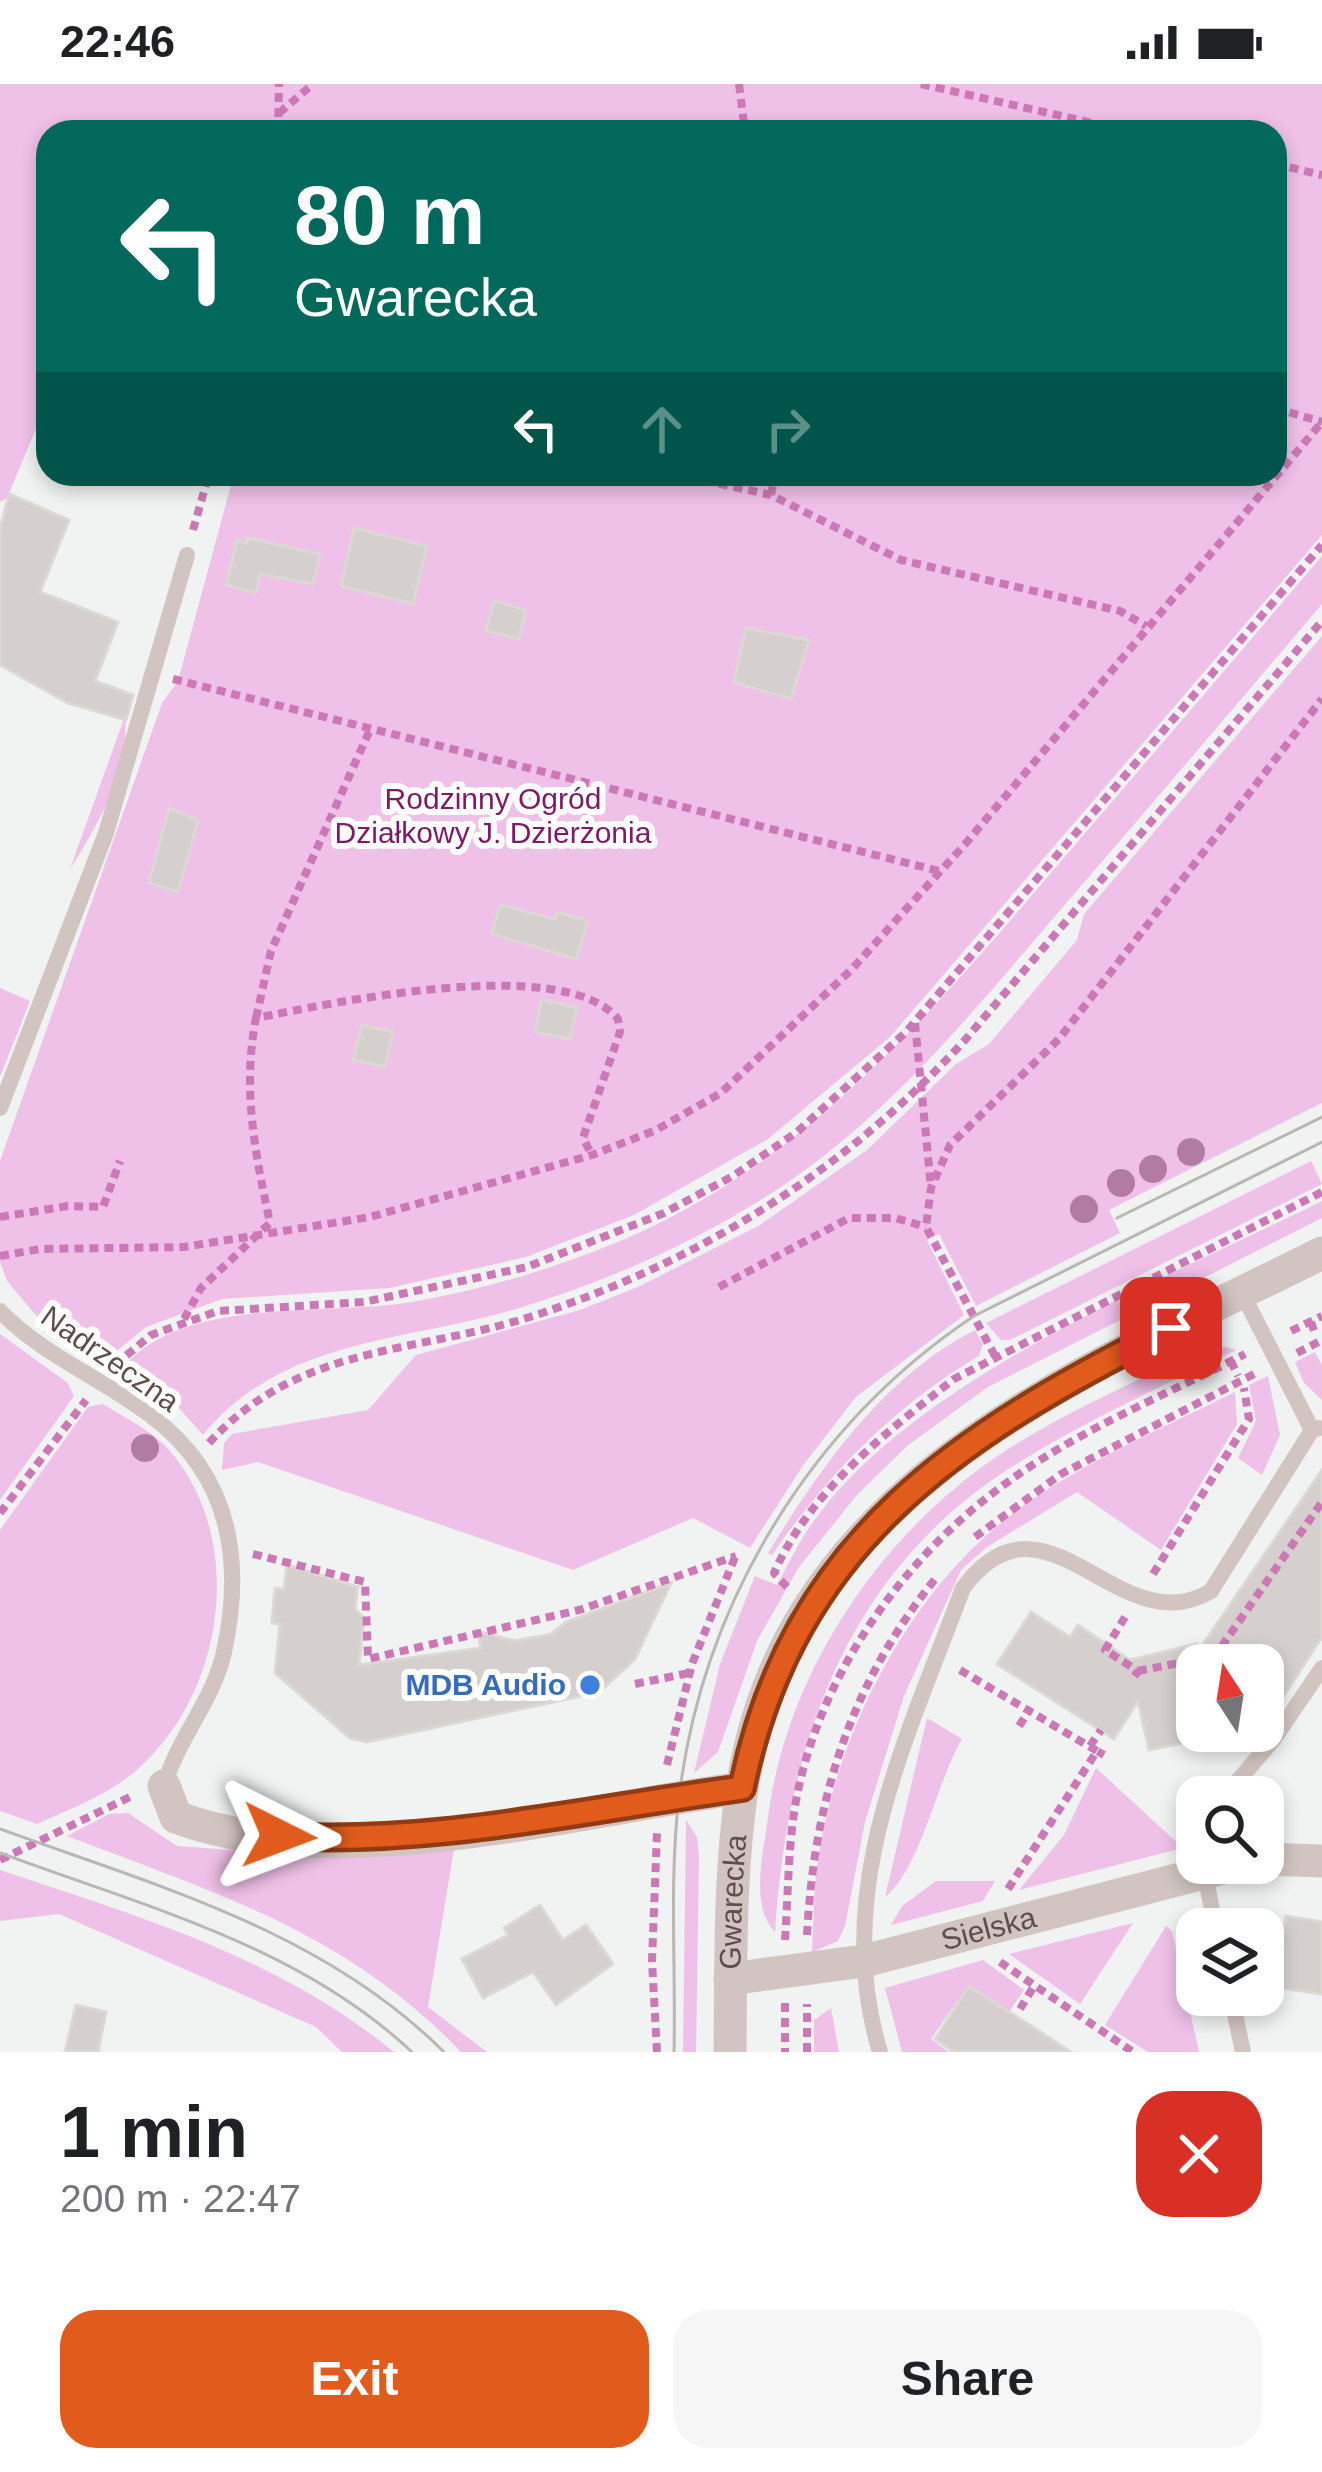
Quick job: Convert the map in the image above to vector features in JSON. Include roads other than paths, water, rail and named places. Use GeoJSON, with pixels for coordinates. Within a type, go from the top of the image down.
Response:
{"type":"FeatureCollection","features":[{"type":"Feature","properties":{"kind":"street","name":"Gwarecka"},"geometry":{"type":"LineString","coordinates":[[730,2052],[742,1788],[764,1706],[791,1643],[841,1562],[890,1507],[965,1444],[1036,1398],[1322,1253]]}},
{"type":"Feature","properties":{"kind":"street"},"geometry":{"type":"LineString","coordinates":[[164,1786],[176,1817],[196,1824],[236,1834],[366,1840],[742,1788]]}},
{"type":"Feature","properties":{"kind":"street"},"geometry":{"type":"LineString","coordinates":[[1284,1860],[1322,1861]]}},
{"type":"Feature","properties":{"kind":"street","name":"Sielska"},"geometry":{"type":"LineString","coordinates":[[730,1979],[785,1976],[864,1961],[1176,1875]]}},
{"type":"Feature","properties":{"kind":"lane"},"geometry":{"type":"LineString","coordinates":[[0,1108],[106,833],[187,555]]}},
{"type":"Feature","properties":{"kind":"lane"},"geometry":{"type":"LineString","coordinates":[[880,2052],[864,1961],[871,1856],[891,1774],[963,1588],[977,1568],[999,1556],[1060,1553],[1136,1597],[1168,1606],[1210,1591],[1317,1429],[1242,1293]]}},
{"type":"Feature","properties":{"kind":"lane","name":"Nadrzeczna"},"geometry":{"type":"LineString","coordinates":[[0,1311],[39,1347],[152,1415],[196,1458],[218,1493],[234,1550],[224,1657],[164,1786]]}},
{"type":"Feature","properties":{"kind":"lane"},"geometry":{"type":"LineString","coordinates":[[1242,1776],[1322,1668]]}},
{"type":"Feature","properties":{"kind":"lane"},"geometry":{"type":"LineString","coordinates":[[1235,2016],[1243,2052]]}},
{"type":"Feature","properties":{"kind":"tram line"},"geometry":{"type":"LineString","coordinates":[[1117,1218],[1322,1117]]}},
{"type":"Feature","properties":{"kind":"tram line"},"geometry":{"type":"LineString","coordinates":[[674,2052],[676,1828],[692,1725],[712,1655],[740,1588],[774,1524],[815,1465],[916,1360],[974,1316],[1322,1142]]}},
{"type":"Feature","properties":{"kind":"tram line"},"geometry":{"type":"LineString","coordinates":[[0,1829],[178,1893],[292,1943],[397,2010],[444,2052]]}},
{"type":"Feature","properties":{"kind":"tram line"},"geometry":{"type":"LineString","coordinates":[[0,1853],[163,1911],[269,1956],[320,1983],[412,2052]]}},
{"type":"Feature","properties":{"kind":"place","name":"MDB Audio"},"geometry":{"type":"Point","coordinates":[590,1685]}},
{"type":"Feature","properties":{"kind":"park label","name":"Rodzinny Ogród Działkowy J. Dzierżonia"},"geometry":{"type":"Point","coordinates":[493,816]}}]}
